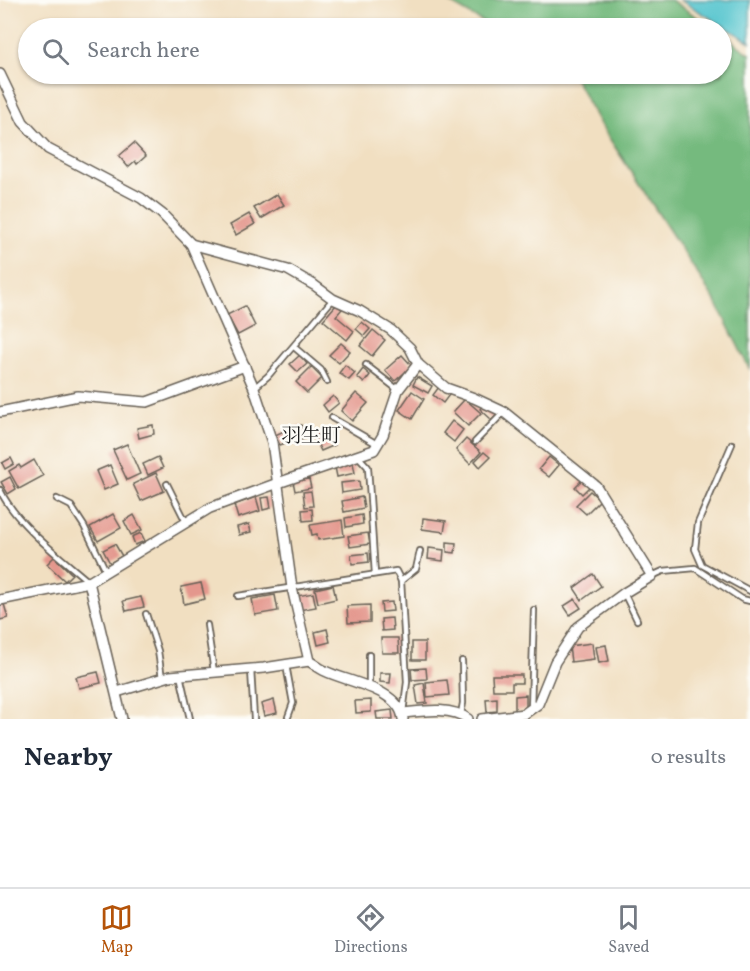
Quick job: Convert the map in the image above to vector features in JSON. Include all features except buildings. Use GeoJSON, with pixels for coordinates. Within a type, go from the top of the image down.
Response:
{"type":"FeatureCollection","features":[{"type":"Feature","properties":{"kind":"street"},"geometry":{"type":"LineString","coordinates":[[0,74],[23,122],[48,149],[141,198],[162,214],[191,244],[254,388],[272,442],[292,588],[309,661],[324,671],[369,687],[391,698],[403,716],[434,710],[464,716]]}},
{"type":"Feature","properties":{"kind":"street"},"geometry":{"type":"LineString","coordinates":[[191,244],[288,270],[333,299],[360,311],[391,330],[410,348],[418,364],[446,388],[504,412],[596,486],[652,576],[624,593],[578,627],[555,662],[538,704],[524,714],[508,718],[482,719]]}},
{"type":"Feature","properties":{"kind":"street"},"geometry":{"type":"LineString","coordinates":[[0,600],[89,582],[210,508],[374,450],[383,435],[398,390],[418,364]]}},
{"type":"Feature","properties":{"kind":"street"},"geometry":{"type":"LineString","coordinates":[[0,412],[78,396],[147,402],[244,366]]}},
{"type":"Feature","properties":{"kind":"street"},"geometry":{"type":"LineString","coordinates":[[89,582],[122,719]]}},
{"type":"Feature","properties":{"kind":"street"},"geometry":{"type":"LineString","coordinates":[[117,692],[180,675],[251,670],[309,661]]}},
{"type":"Feature","properties":{"kind":"lane"},"geometry":{"type":"LineString","coordinates":[[254,388],[294,347],[333,299]]}},
{"type":"Feature","properties":{"kind":"lane"},"geometry":{"type":"LineString","coordinates":[[294,347],[321,370],[327,382]]}},
{"type":"Feature","properties":{"kind":"lane"},"geometry":{"type":"LineString","coordinates":[[366,365],[398,390]]}},
{"type":"Feature","properties":{"kind":"lane"},"geometry":{"type":"LineString","coordinates":[[475,442],[504,412]]}},
{"type":"Feature","properties":{"kind":"lane"},"geometry":{"type":"LineString","coordinates":[[332,418],[377,444]]}},
{"type":"Feature","properties":{"kind":"lane"},"geometry":{"type":"LineString","coordinates":[[732,444],[698,523],[696,549],[702,565],[750,591]]}},
{"type":"Feature","properties":{"kind":"lane"},"geometry":{"type":"LineString","coordinates":[[357,455],[368,467],[375,574]]}},
{"type":"Feature","properties":{"kind":"lane"},"geometry":{"type":"LineString","coordinates":[[167,484],[187,524]]}},
{"type":"Feature","properties":{"kind":"lane"},"geometry":{"type":"LineString","coordinates":[[0,490],[4,500],[37,537],[89,582]]}},
{"type":"Feature","properties":{"kind":"lane"},"geometry":{"type":"LineString","coordinates":[[57,499],[71,506],[84,526],[107,572]]}},
{"type":"Feature","properties":{"kind":"lane"},"geometry":{"type":"LineString","coordinates":[[401,581],[416,569],[420,551]]}},
{"type":"Feature","properties":{"kind":"lane"},"geometry":{"type":"LineString","coordinates":[[652,576],[663,571],[695,568],[750,602]]}},
{"type":"Feature","properties":{"kind":"lane"},"geometry":{"type":"LineString","coordinates":[[238,596],[396,571],[401,581],[407,682],[403,716]]}},
{"type":"Feature","properties":{"kind":"lane"},"geometry":{"type":"LineString","coordinates":[[624,593],[637,620]]}},
{"type":"Feature","properties":{"kind":"lane"},"geometry":{"type":"LineString","coordinates":[[531,709],[534,610]]}},
{"type":"Feature","properties":{"kind":"lane"},"geometry":{"type":"LineString","coordinates":[[146,614],[158,651],[163,678]]}},
{"type":"Feature","properties":{"kind":"lane"},"geometry":{"type":"LineString","coordinates":[[207,625],[214,672]]}},
{"type":"Feature","properties":{"kind":"lane"},"geometry":{"type":"LineString","coordinates":[[369,655],[369,687]]}},
{"type":"Feature","properties":{"kind":"lane"},"geometry":{"type":"LineString","coordinates":[[462,661],[464,716]]}},
{"type":"Feature","properties":{"kind":"lane"},"geometry":{"type":"LineString","coordinates":[[286,665],[292,703],[288,717]]}},
{"type":"Feature","properties":{"kind":"lane"},"geometry":{"type":"LineString","coordinates":[[251,670],[254,719]]}},
{"type":"Feature","properties":{"kind":"lane"},"geometry":{"type":"LineString","coordinates":[[180,675],[190,719]]}},
{"type":"Feature","properties":{"kind":"green space"},"geometry":{"type":"Polygon","coordinates":[[[445,0],[671,0],[699,18],[476,18],[445,0]]]}},
{"type":"Feature","properties":{"kind":"green space"},"geometry":{"type":"Polygon","coordinates":[[[732,41],[750,54],[750,370],[716,302],[600,124],[578,84],[732,84],[732,41]]]}},
{"type":"Feature","properties":{"kind":"water"},"geometry":{"type":"Polygon","coordinates":[[[680,0],[750,0],[750,42],[732,31],[732,18],[710,18],[680,0]]]}},
{"type":"Feature","properties":{"kind":"district","name":"羽生町"},"geometry":{"type":"Point","coordinates":[311,437]}}]}
